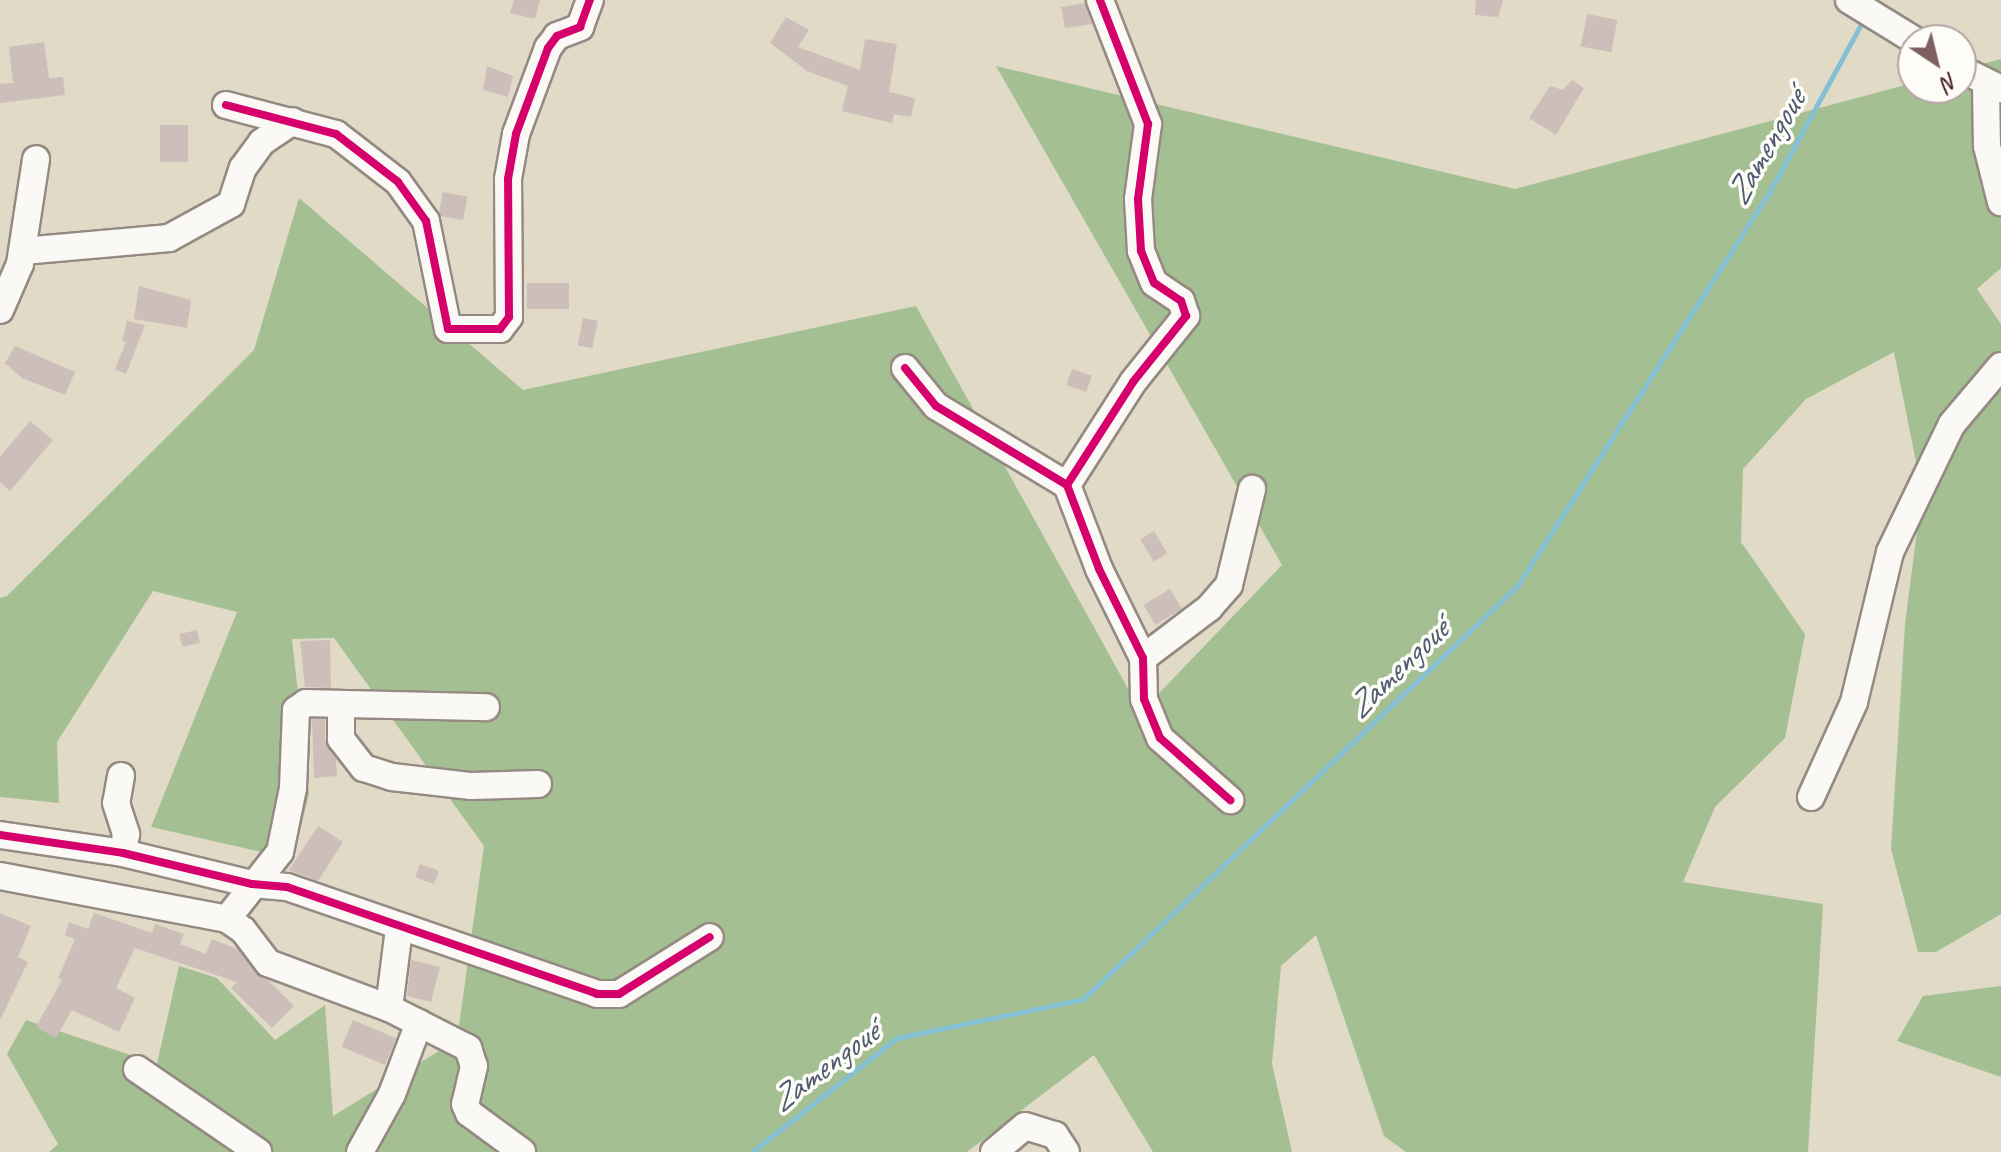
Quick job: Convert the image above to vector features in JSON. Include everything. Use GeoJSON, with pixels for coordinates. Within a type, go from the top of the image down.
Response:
{"type":"FeatureCollection","features":[{"type":"Feature","properties":{"kind":"street"},"geometry":{"type":"LineString","coordinates":[[226,105],[336,134],[398,182],[414,202],[432,239],[448,329],[500,329],[509,317],[508,179],[516,134],[548,48],[557,36],[580,27],[590,0]]}},
{"type":"Feature","properties":{"kind":"street"},"geometry":{"type":"LineString","coordinates":[[1067,485],[1133,382],[1186,316],[1181,301],[1154,283],[1146,268],[1138,199],[1148,124],[1100,0]]}},
{"type":"Feature","properties":{"kind":"street"},"geometry":{"type":"LineString","coordinates":[[1849,0],[1897,29]]}},
{"type":"Feature","properties":{"kind":"street"},"geometry":{"type":"LineString","coordinates":[[1993,87],[1987,146],[2001,202]]}},
{"type":"Feature","properties":{"kind":"street"},"geometry":{"type":"LineString","coordinates":[[23,251],[169,238],[231,204],[243,168],[262,142],[293,121]]}},
{"type":"Feature","properties":{"kind":"street"},"geometry":{"type":"LineString","coordinates":[[0,310],[23,251],[36,159]]}},
{"type":"Feature","properties":{"kind":"street"},"geometry":{"type":"LineString","coordinates":[[1811,797],[1854,702],[1890,552],[1952,424],[2001,366]]}},
{"type":"Feature","properties":{"kind":"street"},"geometry":{"type":"LineString","coordinates":[[905,368],[936,406],[1067,485],[1099,569],[1143,658],[1144,699],[1160,738],[1230,800]]}},
{"type":"Feature","properties":{"kind":"street"},"geometry":{"type":"LineString","coordinates":[[1143,658],[1209,608],[1229,585],[1252,489]]}},
{"type":"Feature","properties":{"kind":"street"},"geometry":{"type":"LineString","coordinates":[[227,919],[280,852],[293,788],[296,710],[306,703],[486,707]]}},
{"type":"Feature","properties":{"kind":"street"},"geometry":{"type":"LineString","coordinates":[[341,704],[341,739],[364,768],[392,777],[471,786],[538,784]]}},
{"type":"Feature","properties":{"kind":"street"},"geometry":{"type":"LineString","coordinates":[[121,776],[116,803],[126,834],[123,853]]}},
{"type":"Feature","properties":{"kind":"street"},"geometry":{"type":"LineString","coordinates":[[0,835],[123,853],[252,884],[314,895],[399,929],[609,996],[710,937]]}},
{"type":"Feature","properties":{"kind":"street"},"geometry":{"type":"LineString","coordinates":[[0,876],[227,919],[243,930],[268,963],[389,1008],[468,1048],[474,1066],[465,1104],[469,1113],[522,1152]]}},
{"type":"Feature","properties":{"kind":"street"},"geometry":{"type":"LineString","coordinates":[[389,1008],[399,929]]}},
{"type":"Feature","properties":{"kind":"street"},"geometry":{"type":"LineString","coordinates":[[360,1152],[386,1107],[419,1023]]}},
{"type":"Feature","properties":{"kind":"street"},"geometry":{"type":"LineString","coordinates":[[137,1069],[258,1152]]}},
{"type":"Feature","properties":{"kind":"street"},"geometry":{"type":"LineString","coordinates":[[994,1152],[1025,1126],[1055,1135],[1066,1152]]}},
{"type":"Feature","properties":{"kind":"green space"},"geometry":{"type":"Polygon","coordinates":[[[2001,59],[2001,268],[1977,289],[2001,324],[2001,914],[1936,952],[1918,952],[1891,849],[1905,624],[1922,492],[1894,352],[1806,399],[1743,469],[1741,542],[1805,634],[1785,738],[1715,807],[1683,882],[1823,904],[1808,1152],[1406,1152],[1384,1136],[1316,935],[1281,966],[1272,1064],[1292,1152],[1153,1152],[1094,1055],[967,1152],[49,1152],[58,1144],[7,1054],[26,1020],[157,1064],[179,966],[217,978],[275,1040],[325,1005],[333,1116],[457,1040],[484,846],[334,638],[292,639],[309,794],[293,859],[151,827],[237,612],[153,591],[57,742],[59,803],[0,797],[0,598],[7,596],[254,350],[299,198],[523,390],[916,306],[1141,712],[1282,565],[996,66],[1515,189],[1897,87],[1897,104],[1977,104],[1977,66],[2001,59]]]}},
{"type":"Feature","properties":{"kind":"green space"},"geometry":{"type":"Polygon","coordinates":[[[2001,986],[2001,1077],[1897,1041],[1923,996],[2001,986]]]}},
{"type":"Feature","properties":{"kind":"building"},"geometry":{"type":"Polygon","coordinates":[[[514,0],[540,0],[535,19],[510,13],[514,0]]]}},
{"type":"Feature","properties":{"kind":"building"},"geometry":{"type":"Polygon","coordinates":[[[1476,0],[1503,0],[1498,17],[1475,15],[1476,0]]]}},
{"type":"Feature","properties":{"kind":"building"},"geometry":{"type":"Polygon","coordinates":[[[1085,3],[1092,24],[1065,28],[1061,7],[1085,3]]]}},
{"type":"Feature","properties":{"kind":"building"},"geometry":{"type":"Polygon","coordinates":[[[1587,14],[1617,20],[1611,52],[1581,46],[1587,14]]]}},
{"type":"Feature","properties":{"kind":"building"},"geometry":{"type":"Polygon","coordinates":[[[786,17],[809,30],[798,47],[860,70],[865,39],[897,44],[889,92],[915,98],[911,117],[894,114],[892,123],[842,111],[848,86],[807,71],[770,43],[786,17]]]}},
{"type":"Feature","properties":{"kind":"building"},"geometry":{"type":"Polygon","coordinates":[[[44,42],[49,78],[63,77],[65,95],[0,103],[0,84],[13,83],[9,47],[44,42]]]}},
{"type":"Feature","properties":{"kind":"building"},"geometry":{"type":"Polygon","coordinates":[[[487,66],[513,76],[508,97],[483,90],[487,66]]]}},
{"type":"Feature","properties":{"kind":"building"},"geometry":{"type":"Polygon","coordinates":[[[1572,80],[1584,88],[1556,135],[1529,118],[1550,86],[1563,90],[1572,80]]]}},
{"type":"Feature","properties":{"kind":"building"},"geometry":{"type":"Polygon","coordinates":[[[160,125],[188,125],[188,162],[160,162],[160,125]]]}},
{"type":"Feature","properties":{"kind":"building"},"geometry":{"type":"Polygon","coordinates":[[[443,192],[468,197],[463,220],[438,216],[443,192]]]}},
{"type":"Feature","properties":{"kind":"building"},"geometry":{"type":"Polygon","coordinates":[[[527,283],[569,283],[569,309],[527,309],[527,283]]]}},
{"type":"Feature","properties":{"kind":"building"},"geometry":{"type":"Polygon","coordinates":[[[139,286],[191,300],[187,328],[134,319],[139,286]]]}},
{"type":"Feature","properties":{"kind":"building"},"geometry":{"type":"Polygon","coordinates":[[[583,318],[598,321],[592,348],[578,345],[583,318]]]}},
{"type":"Feature","properties":{"kind":"building"},"geometry":{"type":"Polygon","coordinates":[[[127,321],[145,325],[126,374],[115,369],[126,342],[122,341],[127,321]]]}},
{"type":"Feature","properties":{"kind":"building"},"geometry":{"type":"Polygon","coordinates":[[[15,346],[75,372],[65,395],[22,378],[5,363],[15,346]]]}},
{"type":"Feature","properties":{"kind":"building"},"geometry":{"type":"Polygon","coordinates":[[[1072,369],[1092,376],[1086,392],[1066,385],[1072,369]]]}},
{"type":"Feature","properties":{"kind":"building"},"geometry":{"type":"Polygon","coordinates":[[[30,421],[53,440],[10,491],[0,482],[0,457],[30,421]]]}},
{"type":"Feature","properties":{"kind":"building"},"geometry":{"type":"Polygon","coordinates":[[[1154,531],[1167,553],[1154,562],[1140,539],[1154,531]]]}},
{"type":"Feature","properties":{"kind":"building"},"geometry":{"type":"Polygon","coordinates":[[[1170,589],[1182,609],[1155,625],[1143,605],[1170,589]]]}},
{"type":"Feature","properties":{"kind":"building"},"geometry":{"type":"Polygon","coordinates":[[[197,630],[200,643],[182,647],[179,634],[197,630]]]}},
{"type":"Feature","properties":{"kind":"building"},"geometry":{"type":"Polygon","coordinates":[[[330,640],[331,688],[305,687],[300,641],[330,640]]]}},
{"type":"Feature","properties":{"kind":"building"},"geometry":{"type":"Polygon","coordinates":[[[312,719],[325,719],[325,740],[336,759],[337,776],[314,778],[312,719]]]}},
{"type":"Feature","properties":{"kind":"building"},"geometry":{"type":"Polygon","coordinates":[[[318,826],[343,842],[318,881],[289,870],[318,826]]]}},
{"type":"Feature","properties":{"kind":"building"},"geometry":{"type":"Polygon","coordinates":[[[420,864],[439,871],[434,884],[415,877],[420,864]]]}},
{"type":"Feature","properties":{"kind":"building"},"geometry":{"type":"Polygon","coordinates":[[[0,913],[31,926],[18,957],[28,962],[0,1020],[0,913]]]}},
{"type":"Feature","properties":{"kind":"building"},"geometry":{"type":"Polygon","coordinates":[[[94,913],[152,933],[155,924],[184,934],[180,944],[206,954],[212,939],[237,949],[294,1006],[272,1028],[231,988],[237,982],[135,948],[116,988],[135,998],[119,1032],[72,1010],[56,1038],[36,1027],[62,980],[58,978],[75,939],[65,935],[69,922],[88,929],[94,913]]]}},
{"type":"Feature","properties":{"kind":"building"},"geometry":{"type":"Polygon","coordinates":[[[411,960],[440,967],[431,1002],[407,996],[411,960]]]}},
{"type":"Feature","properties":{"kind":"building"},"geometry":{"type":"Polygon","coordinates":[[[353,1020],[396,1038],[385,1065],[342,1047],[353,1020]]]}},
{"type":"Feature","properties":{"kind":"waterway","name":"Zamengoué"},"geometry":{"type":"LineString","coordinates":[[752,1152],[897,1038],[1083,999],[1518,585],[1769,193],[1864,19]]}},
{"type":"Feature","properties":{"kind":"cycle path"},"geometry":{"type":"LineString","coordinates":[[226,105],[336,134],[398,182],[426,221],[448,329],[500,329],[509,317],[508,179],[516,134],[548,48],[557,36],[580,27],[590,0]]}},
{"type":"Feature","properties":{"kind":"cycle path"},"geometry":{"type":"LineString","coordinates":[[1067,485],[1133,382],[1186,316],[1181,301],[1154,283],[1141,251],[1138,199],[1148,124],[1100,0]]}},
{"type":"Feature","properties":{"kind":"cycle path"},"geometry":{"type":"LineString","coordinates":[[905,368],[936,406],[1067,485],[1099,569],[1143,658],[1144,699],[1160,738],[1230,800]]}},
{"type":"Feature","properties":{"kind":"cycle path"},"geometry":{"type":"LineString","coordinates":[[0,835],[123,853],[252,884],[287,887],[597,994],[619,994],[710,937]]}}]}
